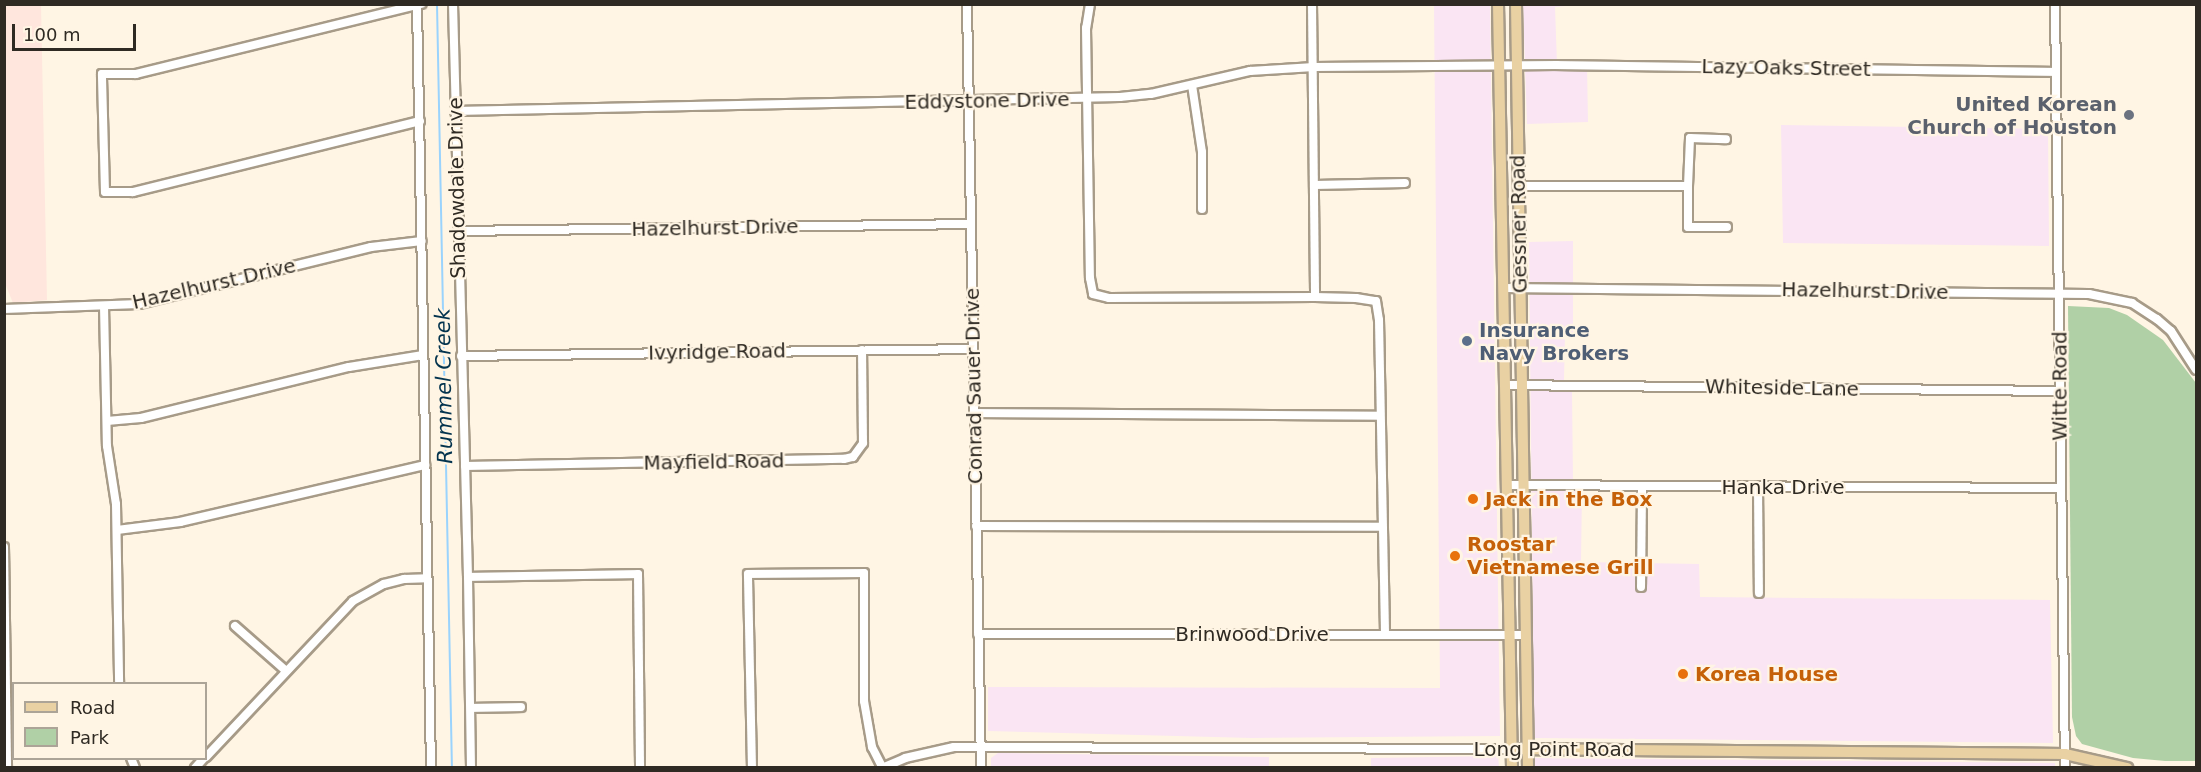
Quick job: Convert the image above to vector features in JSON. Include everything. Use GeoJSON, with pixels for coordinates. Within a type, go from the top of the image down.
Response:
{"type":"FeatureCollection","features":[{"type":"Feature","properties":{"kind":"main road","name":"Gessner Road"},"geometry":{"type":"LineString","coordinates":[[1498,4],[1512,768]]}},
{"type":"Feature","properties":{"kind":"main road","name":"Gessner Road"},"geometry":{"type":"LineString","coordinates":[[1516,4],[1528,768]]}},
{"type":"Feature","properties":{"kind":"main road","name":"Long Point Road"},"geometry":{"type":"LineString","coordinates":[[1512,749],[2065,754],[2127,768]]}},
{"type":"Feature","properties":{"kind":"street","name":"Shadowdale Drive"},"geometry":{"type":"LineString","coordinates":[[453,4],[471,768]]}},
{"type":"Feature","properties":{"kind":"street","name":"Conrad Sauer Drive"},"geometry":{"type":"LineString","coordinates":[[967,4],[981,768]]}},
{"type":"Feature","properties":{"kind":"street"},"geometry":{"type":"LineString","coordinates":[[1090,4],[1086,28],[1090,278],[1093,294],[1109,298],[1316,297],[1376,301],[1379,320],[1385,634]]}},
{"type":"Feature","properties":{"kind":"street"},"geometry":{"type":"LineString","coordinates":[[1312,4],[1316,297]]}},
{"type":"Feature","properties":{"kind":"street","name":"Witte Road"},"geometry":{"type":"LineString","coordinates":[[2055,4],[2065,768]]}},
{"type":"Feature","properties":{"kind":"street","name":"Shadowdale Drive"},"geometry":{"type":"LineString","coordinates":[[419,5],[430,768]]}},
{"type":"Feature","properties":{"kind":"street"},"geometry":{"type":"LineString","coordinates":[[419,5],[136,74],[102,74],[105,192],[144,189],[420,121]]}},
{"type":"Feature","properties":{"kind":"street","name":"Eddystone Drive"},"geometry":{"type":"LineString","coordinates":[[455,111],[1087,98],[1151,94],[1250,71],[1314,67],[1517,65]]}},
{"type":"Feature","properties":{"kind":"street","name":"Lazy Oaks Street"},"geometry":{"type":"LineString","coordinates":[[1517,65],[2056,72]]}},
{"type":"Feature","properties":{"kind":"street"},"geometry":{"type":"LineString","coordinates":[[1192,86],[1202,152],[1202,209]]}},
{"type":"Feature","properties":{"kind":"street"},"geometry":{"type":"LineString","coordinates":[[1726,139],[1690,138],[1688,227],[1727,227]]}},
{"type":"Feature","properties":{"kind":"street"},"geometry":{"type":"LineString","coordinates":[[1315,185],[1405,183]]}},
{"type":"Feature","properties":{"kind":"street"},"geometry":{"type":"LineString","coordinates":[[1518,186],[1688,186]]}},
{"type":"Feature","properties":{"kind":"street","name":"Hazelhurst Drive"},"geometry":{"type":"LineString","coordinates":[[459,231],[971,224]]}},
{"type":"Feature","properties":{"kind":"street","name":"Hazelhurst Drive"},"geometry":{"type":"LineString","coordinates":[[4,309],[104,306],[165,299],[371,247],[422,241]]}},
{"type":"Feature","properties":{"kind":"street","name":"Hazelhurst Drive"},"geometry":{"type":"LineString","coordinates":[[1503,288],[2089,294],[2132,303],[2171,331],[2196,370]]}},
{"type":"Feature","properties":{"kind":"street"},"geometry":{"type":"LineString","coordinates":[[104,306],[107,421],[117,530],[119,682]]}},
{"type":"Feature","properties":{"kind":"street","name":"Ivyridge Road"},"geometry":{"type":"LineString","coordinates":[[461,356],[972,349]]}},
{"type":"Feature","properties":{"kind":"street","name":"Mayfield Road"},"geometry":{"type":"LineString","coordinates":[[465,466],[853,457],[863,443],[862,350]]}},
{"type":"Feature","properties":{"kind":"street"},"geometry":{"type":"LineString","coordinates":[[107,421],[141,418],[349,368],[423,355]]}},
{"type":"Feature","properties":{"kind":"street","name":"Whiteside Lane"},"geometry":{"type":"LineString","coordinates":[[1504,385],[2060,391]]}},
{"type":"Feature","properties":{"kind":"street"},"geometry":{"type":"LineString","coordinates":[[974,413],[1380,416]]}},
{"type":"Feature","properties":{"kind":"street"},"geometry":{"type":"LineString","coordinates":[[117,530],[180,522],[425,465]]}},
{"type":"Feature","properties":{"kind":"street","name":"Hanka Drive"},"geometry":{"type":"LineString","coordinates":[[1506,485],[2060,488]]}},
{"type":"Feature","properties":{"kind":"street"},"geometry":{"type":"LineString","coordinates":[[1641,587],[1642,486]]}},
{"type":"Feature","properties":{"kind":"street"},"geometry":{"type":"LineString","coordinates":[[1758,487],[1759,593]]}},
{"type":"Feature","properties":{"kind":"street"},"geometry":{"type":"LineString","coordinates":[[976,526],[1382,527]]}},
{"type":"Feature","properties":{"kind":"street"},"geometry":{"type":"LineString","coordinates":[[4,547],[7,768]]}},
{"type":"Feature","properties":{"kind":"street"},"geometry":{"type":"LineString","coordinates":[[752,768],[748,574],[864,573],[864,701],[872,747],[882,767]]}},
{"type":"Feature","properties":{"kind":"street"},"geometry":{"type":"LineString","coordinates":[[468,577],[638,574],[640,768]]}},
{"type":"Feature","properties":{"kind":"street"},"geometry":{"type":"LineString","coordinates":[[207,756],[342,611],[366,592],[404,579],[427,578]]}},
{"type":"Feature","properties":{"kind":"street"},"geometry":{"type":"LineString","coordinates":[[235,626],[285,670]]}},
{"type":"Feature","properties":{"kind":"street","name":"Brinwood Drive"},"geometry":{"type":"LineString","coordinates":[[978,634],[1526,635]]}},
{"type":"Feature","properties":{"kind":"street"},"geometry":{"type":"LineString","coordinates":[[471,708],[521,707]]}},
{"type":"Feature","properties":{"kind":"street","name":"Long Point Road"},"geometry":{"type":"LineString","coordinates":[[882,767],[927,752],[954,747],[1512,749]]}},
{"type":"Feature","properties":{"kind":"shaded area"},"geometry":{"type":"Polygon","coordinates":[[[5,4],[41,5],[47,300],[13,303],[4,281],[5,4]]]}},
{"type":"Feature","properties":{"kind":"shaded area"},"geometry":{"type":"Polygon","coordinates":[[[1434,5],[1490,5],[1500,736],[1252,738],[988,731],[988,687],[1440,688],[1434,5]]]}},
{"type":"Feature","properties":{"kind":"shaded area"},"geometry":{"type":"Polygon","coordinates":[[[1523,5],[1576,5],[1555,7],[1557,64],[1587,65],[1588,122],[1527,124],[1523,5]]]}},
{"type":"Feature","properties":{"kind":"shaded area"},"geometry":{"type":"Polygon","coordinates":[[[1781,125],[2048,129],[2049,246],[1783,243],[1781,125]]]}},
{"type":"Feature","properties":{"kind":"shaded area"},"geometry":{"type":"Polygon","coordinates":[[[1573,241],[1573,335],[1565,335],[1564,380],[1572,391],[1573,481],[1582,490],[1581,562],[1699,564],[1700,597],[2050,600],[2053,743],[1534,738],[1529,242],[1573,241]]]}},
{"type":"Feature","properties":{"kind":"shaded area"},"geometry":{"type":"Polygon","coordinates":[[[998,753],[1269,757],[1269,767],[991,767],[991,758],[998,753]]]}},
{"type":"Feature","properties":{"kind":"shaded area"},"geometry":{"type":"Polygon","coordinates":[[[1498,756],[1499,767],[1371,767],[1371,758],[1498,756]]]}},
{"type":"Feature","properties":{"kind":"shaded area"},"geometry":{"type":"Polygon","coordinates":[[[1534,758],[2055,763],[2055,767],[1534,768],[1534,758]]]}},
{"type":"Feature","properties":{"kind":"green space"},"geometry":{"type":"Polygon","coordinates":[[[2068,306],[2109,308],[2127,315],[2163,340],[2196,383],[2196,761],[2133,758],[2082,744],[2076,736],[2072,717],[2068,306]]]}},
{"type":"Feature","properties":{"kind":"waterway","name":"Rummel Creek"},"geometry":{"type":"LineString","coordinates":[[437,4],[452,768]]}},
{"type":"Feature","properties":{"kind":"place","name":"United Korean Church of Houston"},"geometry":{"type":"Point","coordinates":[2129,115]}},
{"type":"Feature","properties":{"kind":"place","name":"Insurance Navy Brokers"},"geometry":{"type":"Point","coordinates":[1467,341]}},
{"type":"Feature","properties":{"kind":"place","name":"Jack in the Box"},"geometry":{"type":"Point","coordinates":[1473,499]}},
{"type":"Feature","properties":{"kind":"place","name":"Roostar Vietnamese Grill"},"geometry":{"type":"Point","coordinates":[1455,556]}},
{"type":"Feature","properties":{"kind":"place","name":"Korea House"},"geometry":{"type":"Point","coordinates":[1683,674]}}]}
